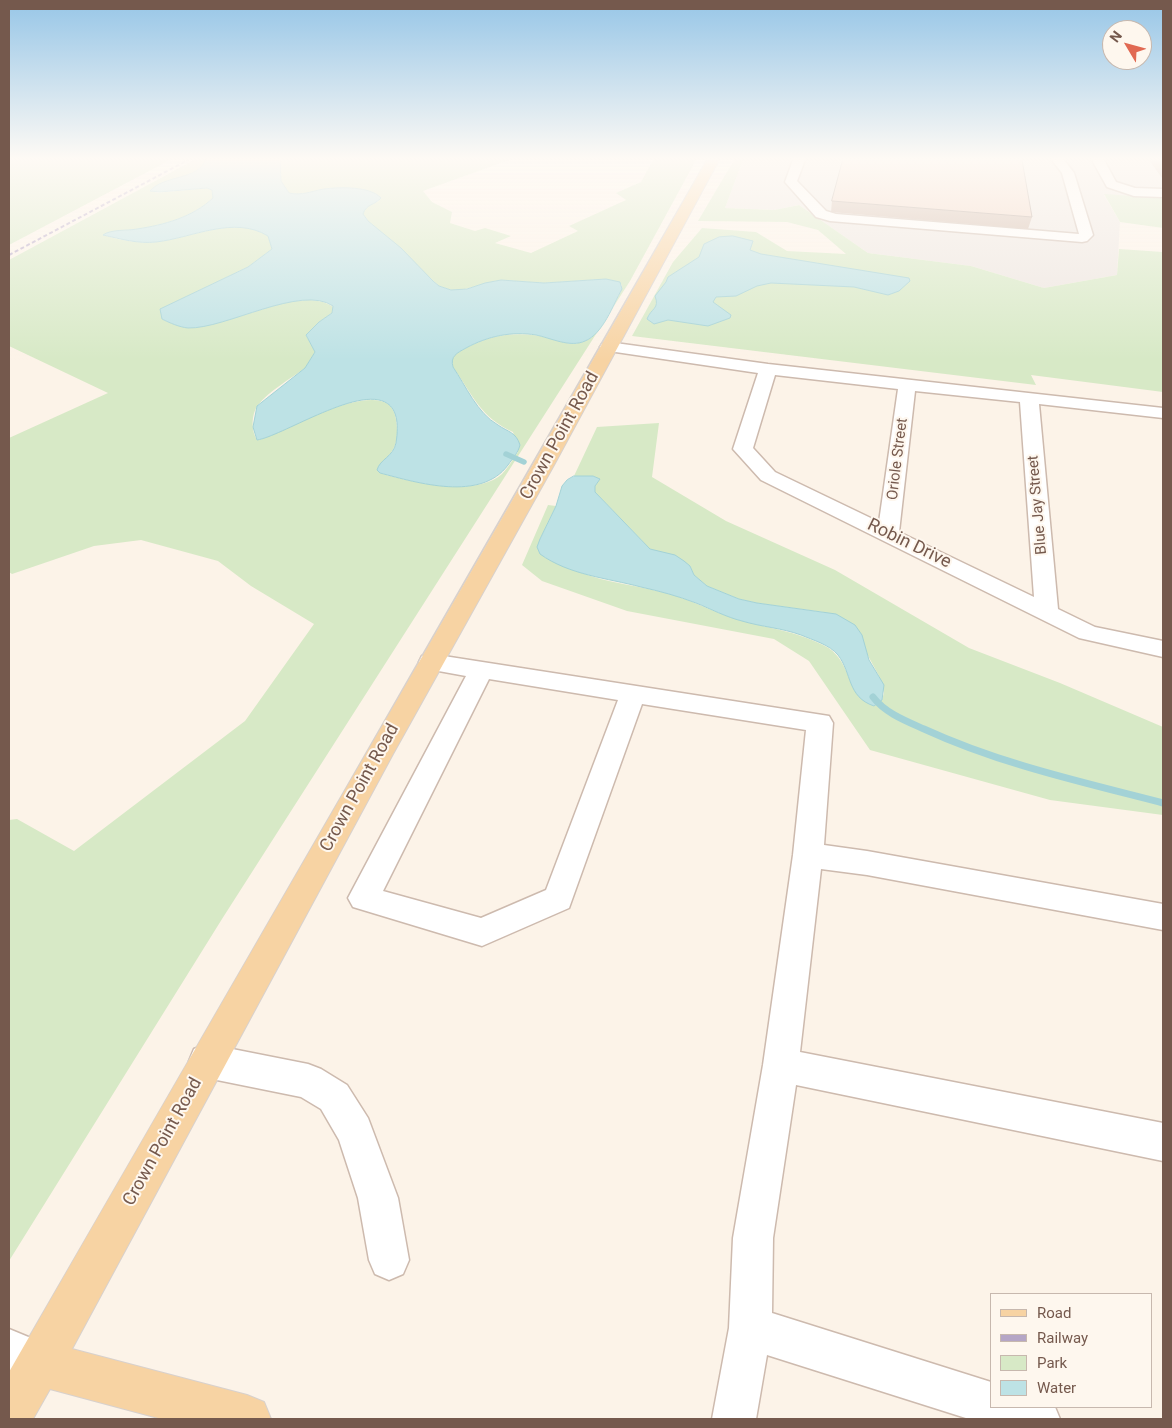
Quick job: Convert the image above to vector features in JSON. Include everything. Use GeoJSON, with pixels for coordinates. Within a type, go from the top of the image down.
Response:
{"type":"FeatureCollection","features":[{"type":"Feature","properties":{"kind":"main road","name":"Crown Point Road"},"geometry":{"type":"LineString","coordinates":[[9,1417],[24,1357],[207,1062],[431,662],[544,465],[676,227]]}},
{"type":"Feature","properties":{"kind":"main road"},"geometry":{"type":"LineString","coordinates":[[24,1357],[247,1419]]}},
{"type":"Feature","properties":{"kind":"street"},"geometry":{"type":"LineString","coordinates":[[942,227],[1082,238],[1086,235],[1084,227]]}},
{"type":"Feature","properties":{"kind":"street"},"geometry":{"type":"LineString","coordinates":[[608,347],[768,369],[1163,413]]}},
{"type":"Feature","properties":{"kind":"street","name":"Robin Drive"},"geometry":{"type":"LineString","coordinates":[[768,369],[743,449],[768,476],[1088,633],[1163,649]]}},
{"type":"Feature","properties":{"kind":"street","name":"Oriole Street"},"geometry":{"type":"LineString","coordinates":[[888,534],[907,384]]}},
{"type":"Feature","properties":{"kind":"street","name":"Blue Jay Street"},"geometry":{"type":"LineString","coordinates":[[1029,398],[1047,613]]}},
{"type":"Feature","properties":{"kind":"street"},"geometry":{"type":"LineString","coordinates":[[431,662],[633,692],[820,723],[808,855],[781,1065],[753,1238],[750,1328],[734,1419]]}},
{"type":"Feature","properties":{"kind":"street"},"geometry":{"type":"LineString","coordinates":[[482,669],[364,898],[482,932],[558,899],[633,692]]}},
{"type":"Feature","properties":{"kind":"street"},"geometry":{"type":"LineString","coordinates":[[808,855],[876,865],[1163,917]]}},
{"type":"Feature","properties":{"kind":"street"},"geometry":{"type":"LineString","coordinates":[[207,1062],[308,1081],[334,1096],[355,1131],[378,1198],[390,1260]]}},
{"type":"Feature","properties":{"kind":"street"},"geometry":{"type":"LineString","coordinates":[[781,1065],[1163,1142]]}},
{"type":"Feature","properties":{"kind":"street"},"geometry":{"type":"LineString","coordinates":[[750,1328],[990,1404]]}},
{"type":"Feature","properties":{"kind":"street"},"geometry":{"type":"LineString","coordinates":[[1001,1408],[1038,1419]]}},
{"type":"Feature","properties":{"kind":"shaded area"},"geometry":{"type":"Polygon","coordinates":[[[830,227],[1120,227],[1117,275],[1044,288],[971,266],[868,253],[830,227]]]}},
{"type":"Feature","properties":{"kind":"green space"},"geometry":{"type":"Polygon","coordinates":[[[9,227],[44,227],[9,245],[9,227]]]}},
{"type":"Feature","properties":{"kind":"green space"},"geometry":{"type":"Polygon","coordinates":[[[71,227],[149,227],[111,232],[103,235],[143,242],[170,240],[227,228],[255,230],[268,236],[272,249],[248,267],[186,297],[162,319],[183,325],[205,325],[296,301],[316,301],[333,307],[332,313],[319,322],[306,335],[315,352],[305,368],[280,385],[258,405],[254,413],[253,422],[257,440],[325,411],[362,401],[377,400],[391,407],[396,417],[397,428],[395,445],[384,462],[380,473],[425,484],[442,486],[460,487],[490,481],[502,474],[518,452],[513,432],[493,420],[478,404],[453,367],[453,357],[476,343],[497,336],[529,334],[573,344],[591,338],[601,326],[222,919],[9,1261],[9,820],[17,819],[74,851],[245,721],[314,624],[251,586],[218,561],[141,540],[94,546],[12,574],[9,572],[9,438],[108,393],[9,346],[9,260],[71,227]]]}},
{"type":"Feature","properties":{"kind":"green space"},"geometry":{"type":"Polygon","coordinates":[[[374,227],[461,227],[475,231],[485,228],[511,236],[495,243],[531,253],[578,231],[570,227],[660,227],[630,281],[612,309],[622,286],[620,282],[606,279],[544,283],[501,280],[461,290],[451,290],[439,286],[374,227]]]}},
{"type":"Feature","properties":{"kind":"green space"},"geometry":{"type":"Polygon","coordinates":[[[805,227],[830,227],[868,253],[971,266],[1044,288],[1117,275],[1119,249],[1163,252],[1163,392],[1031,375],[1036,385],[632,336],[673,262],[702,228],[756,232],[787,251],[846,254],[818,230],[805,227]]]}},
{"type":"Feature","properties":{"kind":"green space"},"geometry":{"type":"Polygon","coordinates":[[[659,423],[652,477],[726,521],[835,570],[969,648],[1060,683],[1163,727],[1163,815],[1050,800],[870,750],[809,661],[774,639],[627,611],[542,581],[522,565],[548,505],[556,506],[540,539],[545,557],[593,577],[651,589],[734,618],[793,633],[812,640],[833,651],[839,658],[857,693],[864,700],[874,706],[882,700],[884,693],[879,676],[866,652],[823,612],[739,599],[707,586],[694,575],[690,566],[650,549],[595,492],[595,486],[599,479],[593,476],[574,476],[597,427],[659,423]]]}},
{"type":"Feature","properties":{"kind":"water"},"geometry":{"type":"Polygon","coordinates":[[[149,227],[375,227],[401,248],[439,286],[451,290],[467,289],[501,280],[544,283],[606,279],[620,282],[622,289],[602,326],[585,341],[567,343],[536,335],[509,334],[483,340],[453,357],[453,367],[484,414],[514,435],[520,445],[517,453],[508,465],[496,476],[482,483],[448,487],[430,485],[380,473],[377,470],[392,452],[396,443],[396,416],[385,402],[367,399],[344,404],[257,440],[253,427],[257,406],[305,368],[315,352],[306,335],[319,322],[332,313],[333,306],[319,301],[302,300],[263,309],[222,322],[188,328],[162,319],[160,309],[248,267],[272,249],[268,236],[255,230],[241,228],[213,230],[156,242],[130,241],[103,235],[110,232],[149,227]]]}},
{"type":"Feature","properties":{"kind":"water"},"geometry":{"type":"Polygon","coordinates":[[[733,236],[753,241],[750,250],[761,254],[909,278],[910,281],[899,291],[888,295],[854,287],[771,283],[757,286],[736,296],[716,297],[713,302],[731,315],[730,318],[708,326],[668,320],[654,324],[647,319],[656,306],[655,296],[668,277],[699,257],[704,244],[719,237],[733,236]]]}},
{"type":"Feature","properties":{"kind":"water"},"geometry":{"type":"Polygon","coordinates":[[[574,476],[593,476],[600,479],[595,486],[595,492],[650,549],[675,555],[690,566],[694,575],[707,586],[739,599],[757,603],[836,614],[855,625],[862,635],[869,660],[884,685],[882,700],[874,706],[859,697],[854,691],[842,662],[835,651],[816,641],[794,633],[736,619],[669,594],[563,567],[540,554],[537,547],[556,506],[562,486],[574,476]]]}},
{"type":"Feature","properties":{"kind":"waterway"},"geometry":{"type":"LineString","coordinates":[[506,454],[524,462]]}},
{"type":"Feature","properties":{"kind":"waterway"},"geometry":{"type":"LineString","coordinates":[[873,697],[884,708],[903,720],[982,752],[1072,780],[1163,803]]}},
{"type":"Feature","properties":{"kind":"railway"},"geometry":{"type":"LineString","coordinates":[[9,255],[62,227]]}}]}
